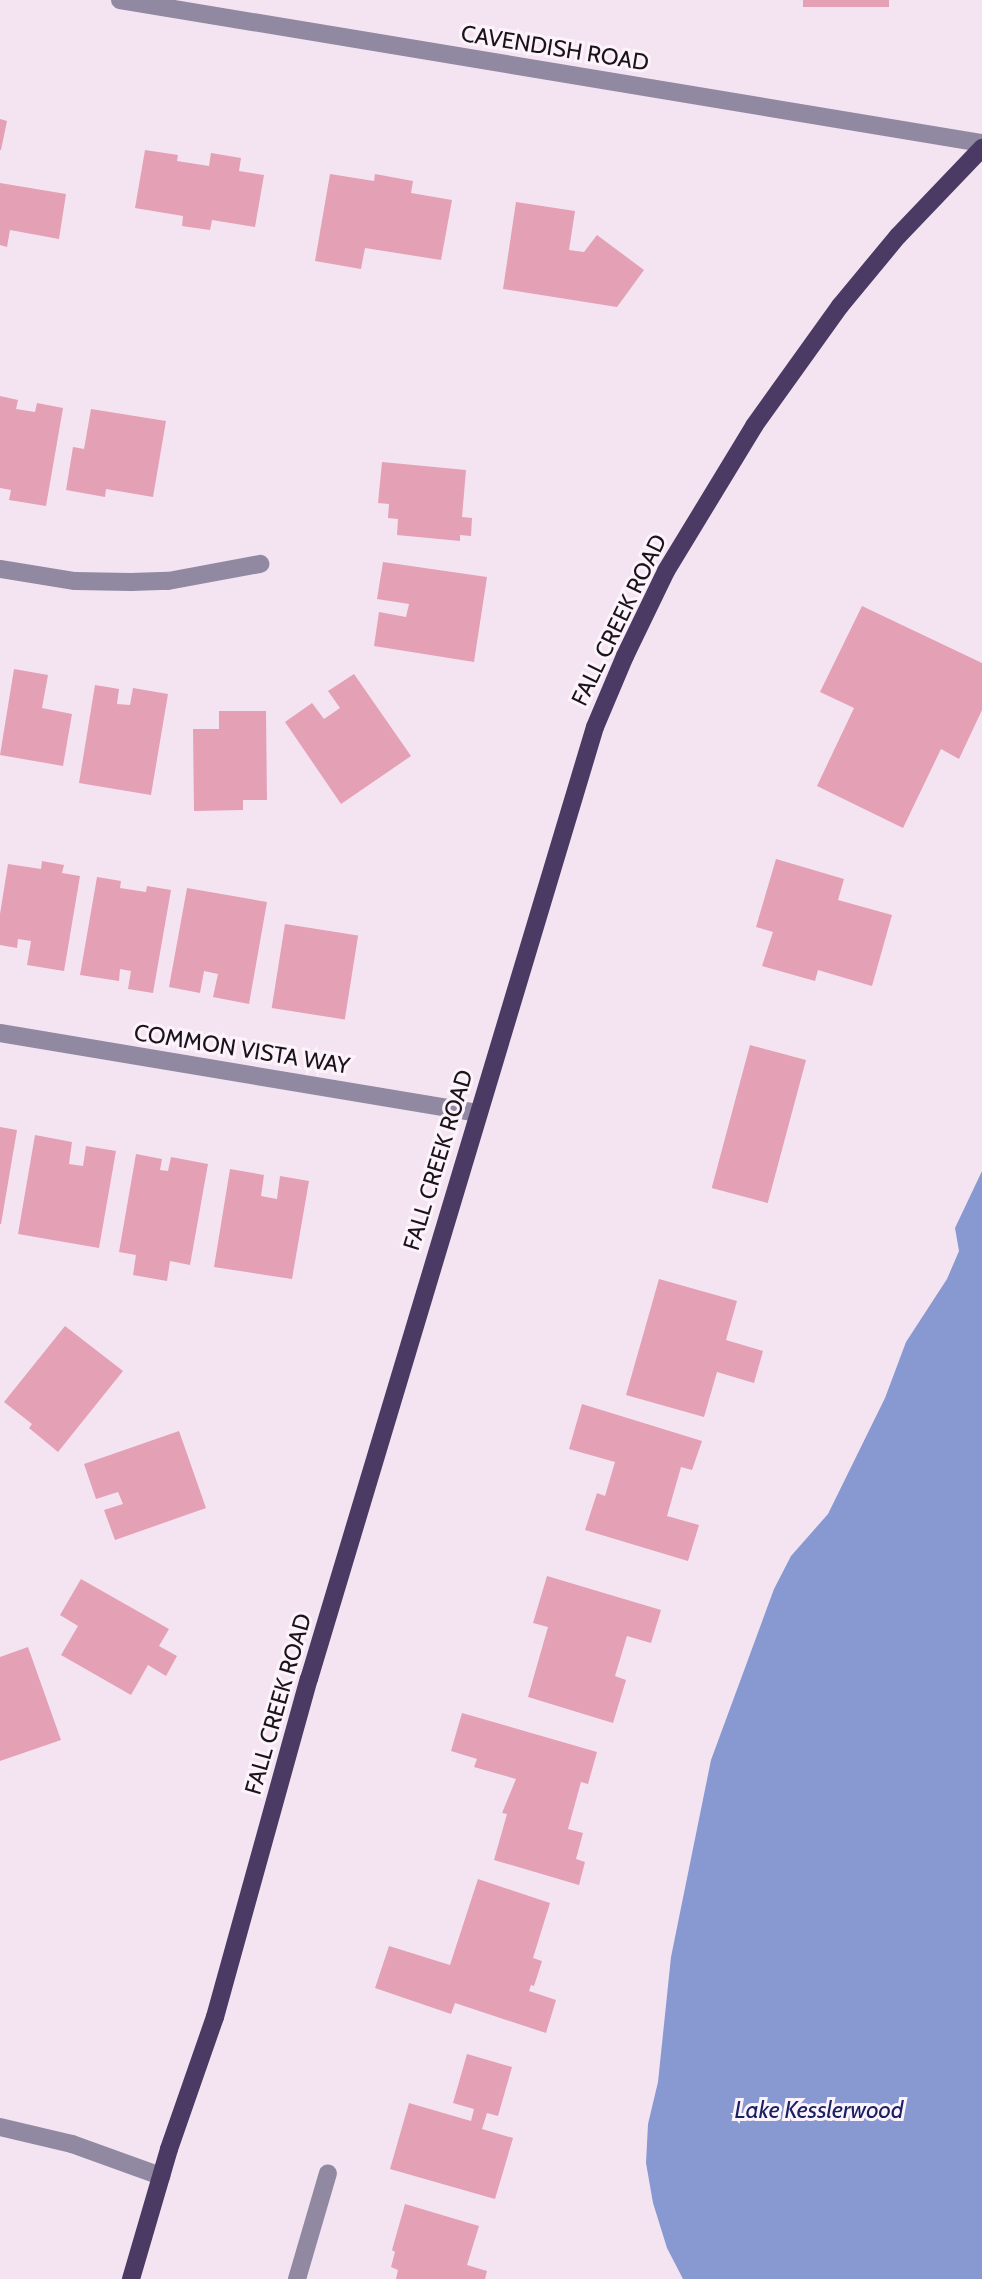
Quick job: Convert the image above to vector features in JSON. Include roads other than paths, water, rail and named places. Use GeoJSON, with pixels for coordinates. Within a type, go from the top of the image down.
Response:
{"type":"FeatureCollection","features":[{"type":"Feature","properties":{"kind":"main road","name":"FALL CREEK ROAD"},"geometry":{"type":"LineString","coordinates":[[131,2279],[161,2176],[215,2017],[309,1679],[589,743],[625,656],[666,571],[733,457],[840,306],[898,236],[982,146]]}},
{"type":"Feature","properties":{"kind":"street","name":"CAVENDISH ROAD"},"geometry":{"type":"LineString","coordinates":[[120,0],[982,146]]}},
{"type":"Feature","properties":{"kind":"street"},"geometry":{"type":"LineString","coordinates":[[0,569],[75,581],[131,582],[168,580],[260,564]]}},
{"type":"Feature","properties":{"kind":"street","name":"COMMON VISTA WAY"},"geometry":{"type":"LineString","coordinates":[[0,1033],[477,1113]]}},
{"type":"Feature","properties":{"kind":"street"},"geometry":{"type":"LineString","coordinates":[[0,2127],[72,2144],[161,2176]]}},
{"type":"Feature","properties":{"kind":"street"},"geometry":{"type":"LineString","coordinates":[[297,2279],[328,2173]]}},
{"type":"Feature","properties":{"kind":"water","name":"Lake Kesslerwood"},"geometry":{"type":"Polygon","coordinates":[[[982,1171],[982,2279],[683,2279],[667,2248],[653,2203],[646,2163],[648,2124],[658,2082],[671,1957],[711,1760],[774,1589],[791,1556],[828,1514],[885,1398],[906,1342],[947,1279],[959,1251],[955,1228],[982,1171]]]}}]}
